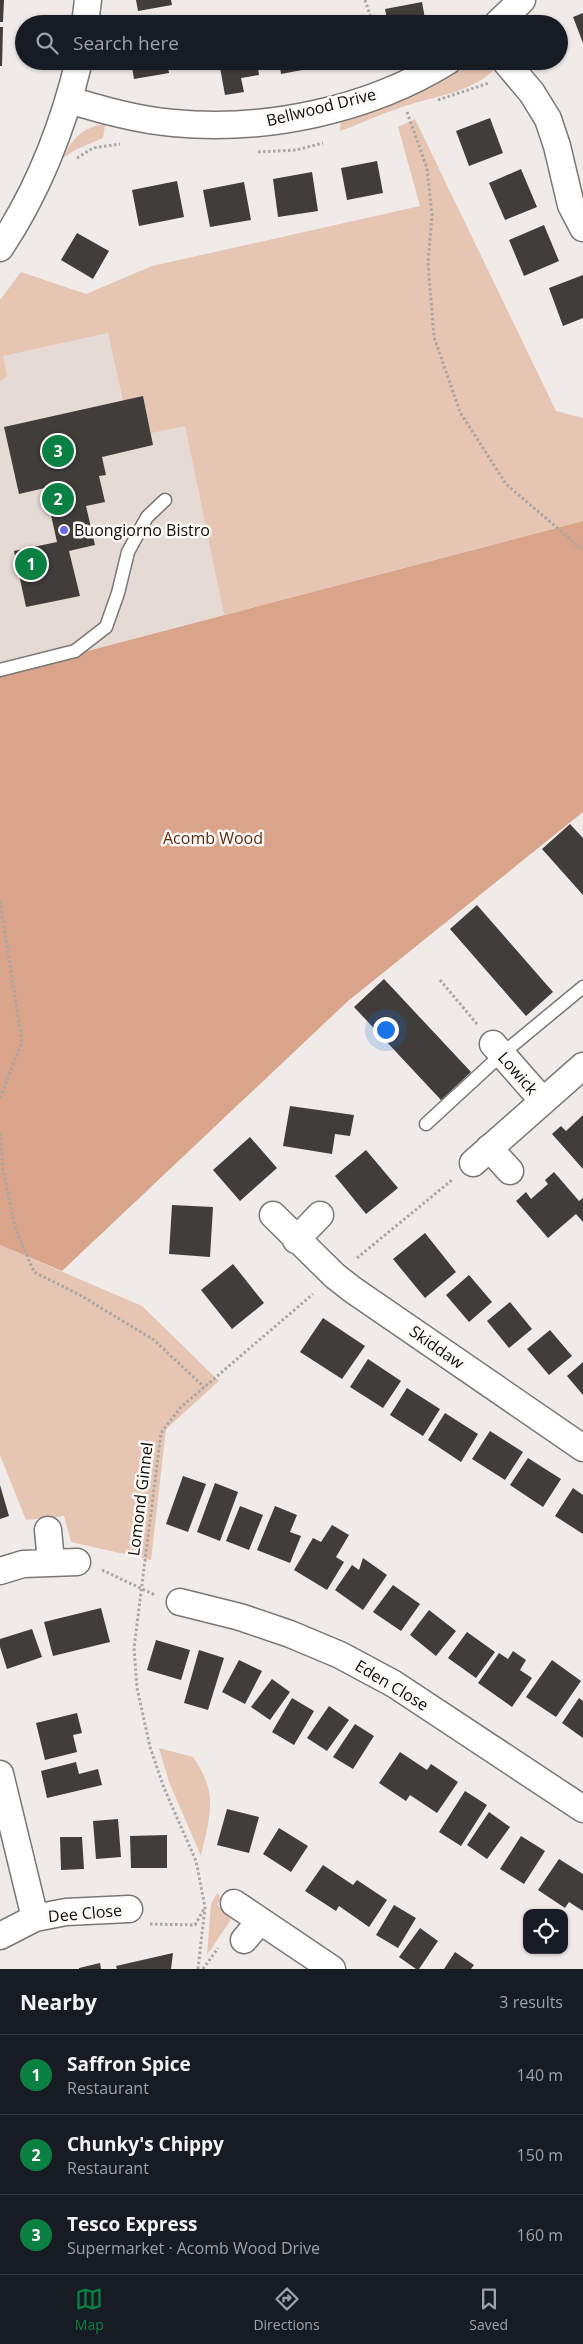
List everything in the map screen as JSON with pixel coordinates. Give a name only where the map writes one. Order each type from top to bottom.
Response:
[{"type":"street","points":[[86,15],[88,0]]},
{"type":"street","points":[[506,15],[522,0]]},
{"type":"street","points":[[0,248],[15,226],[48,160],[69,100],[77,70]]},
{"type":"street","name":"Bellwood Drive","points":[[69,100],[122,114],[172,123],[249,124],[343,106],[395,88],[433,70]]},
{"type":"street","points":[[512,70],[532,94],[548,119],[558,146],[571,205],[583,228]]},
{"type":"street","name":"Lowick","points":[[498,1049],[543,1102]]},
{"type":"street","name":"Lowick","points":[[481,1155],[583,1066]]},
{"type":"street","points":[[481,1155],[510,1171]]},
{"type":"street","name":"Skiddaw","points":[[273,1215],[296,1240],[335,1276],[583,1448]]},
{"type":"street","points":[[296,1240],[320,1215]]},
{"type":"street","points":[[48,1530],[51,1561]]},
{"type":"street","points":[[0,1571],[23,1564],[51,1561],[78,1562]]},
{"type":"street","name":"Eden Close","points":[[180,1602],[240,1617],[290,1634],[340,1655],[394,1684],[583,1809]]},
{"type":"street","name":"Dee Close","points":[[0,1774],[34,1918]]},
{"type":"street","points":[[234,1903],[252,1930],[332,1969]]},
{"type":"street","name":"Dee Close","points":[[0,1936],[34,1918],[66,1912],[130,1909]]},
{"type":"lane","points":[[0,670],[75,651],[106,627],[118,593],[128,552],[147,516],[165,500]]},
{"type":"lane","points":[[426,1124],[498,1049],[583,987]]},
{"type":"path","points":[[365,0],[370,15]]},
{"type":"path","points":[[406,109],[427,168],[432,215],[428,263],[434,337],[460,412],[506,484],[583,550]]},
{"type":"path","points":[[0,901],[22,1042],[0,1098]]},
{"type":"path","points":[[440,980],[498,1049]]},
{"type":"path","points":[[0,1133],[3,1169],[15,1228],[34,1272],[80,1295],[154,1340],[204,1387]]},
{"type":"path","name":"Lomond Ginnel","points":[[198,1969],[205,1907],[196,1861],[164,1788],[150,1748],[137,1688],[134,1648],[140,1588],[161,1433],[181,1407],[204,1387],[481,1155]]},
{"type":"path","points":[[78,1562],[88,1563],[140,1588]]},
{"type":"path","name":"Dee Close","points":[[130,1909],[136,1924],[195,1925],[205,1907]]},
{"type":"shaded area","points":[[458,70],[493,71],[463,89],[397,109],[340,131],[341,118],[422,89]]},
{"type":"shaded area","points":[[415,119],[556,411],[583,418],[583,521],[224,615],[185,426],[151,433],[143,396],[123,401],[108,333],[3,356],[7,376],[0,382],[0,300],[21,272],[86,294],[152,266],[420,206],[398,127]]},
{"type":"shaded area","points":[[98,125],[105,125],[103,138],[75,150],[63,158],[76,137]]},
{"type":"shaded area","points":[[108,333],[123,401],[185,426],[224,615],[0,674],[0,382],[7,376],[2,356]]},
{"type":"shaded area","points":[[0,1245],[142,1306],[219,1381],[166,1429],[151,1560],[71,1542],[64,1516],[26,1520],[0,1455]]},
{"type":"shaded area","points":[[159,1748],[193,1757],[206,1782],[210,1805],[201,1856],[169,1782]]},
{"type":"shaded area","points":[[217,1893],[221,1898],[217,1905],[228,1914],[230,1921],[207,1955],[211,1904]]},
{"type":"green space","name":"Acomb Wood","points":[[583,521],[583,812],[348,1001],[62,1271],[0,1245],[0,674]]},
{"type":"building","points":[[0,0],[4,0],[3,22],[0,22]]},
{"type":"building","points":[[136,0],[171,0],[172,5],[138,11]]},
{"type":"building","points":[[422,2],[424,15],[386,15],[385,9]]},
{"type":"building","points":[[583,13],[583,43],[573,17]]},
{"type":"building","points":[[0,27],[3,27],[2,66],[0,66]]},
{"type":"building","points":[[132,70],[168,70],[169,73],[134,79]]},
{"type":"building","points":[[220,70],[258,70],[259,75],[241,78],[244,92],[225,95]]},
{"type":"building","points":[[280,70],[302,70],[281,74]]},
{"type":"building","points":[[490,118],[503,153],[469,166],[456,131]]},
{"type":"building","points":[[377,161],[383,193],[347,200],[341,168]]},
{"type":"building","points":[[521,169],[537,207],[505,220],[489,183]]},
{"type":"building","points":[[312,172],[318,211],[278,217],[273,179]]},
{"type":"building","points":[[177,181],[184,217],[139,226],[132,190]]},
{"type":"building","points":[[244,182],[251,220],[210,227],[203,190]]},
{"type":"building","points":[[544,225],[559,261],[524,276],[509,240]]},
{"type":"building","points":[[77,233],[109,251],[93,279],[61,260]]},
{"type":"building","points":[[583,275],[583,318],[563,326],[549,288]]},
{"type":"building","points":[[143,396],[153,445],[102,457],[106,475],[99,476],[105,502],[86,506],[95,545],[69,551],[80,596],[26,607],[14,551],[57,542],[45,488],[19,494],[4,427]]},
{"type":"building","points":[[570,824],[583,838],[583,895],[542,849]]},
{"type":"building","points":[[477,905],[553,992],[526,1016],[450,929]]},
{"type":"building","points":[[384,979],[471,1072],[441,1100],[354,1007]]},
{"type":"building","points":[[290,1106],[354,1115],[350,1136],[335,1134],[332,1154],[283,1146]]},
{"type":"building","points":[[583,1115],[583,1169],[552,1134],[561,1126],[566,1131]]},
{"type":"building","points":[[250,1137],[277,1168],[240,1201],[213,1170]]},
{"type":"building","points":[[366,1150],[398,1188],[366,1214],[335,1176]]},
{"type":"building","points":[[554,1172],[579,1201],[583,1198],[583,1222],[576,1214],[548,1238],[516,1201],[526,1192],[531,1199],[548,1184],[545,1180]]},
{"type":"building","points":[[172,1205],[213,1207],[210,1257],[169,1254]]},
{"type":"building","points":[[425,1233],[456,1272],[425,1298],[393,1259]]},
{"type":"building","points":[[233,1264],[264,1303],[232,1329],[201,1290]]},
{"type":"building","points":[[469,1275],[492,1302],[469,1322],[446,1295]]},
{"type":"building","points":[[510,1302],[532,1329],[509,1348],[487,1321]]},
{"type":"building","points":[[323,1318],[365,1346],[342,1379],[300,1352]]},
{"type":"building","points":[[550,1330],[572,1356],[549,1375],[527,1349]]},
{"type":"building","points":[[368,1359],[401,1381],[383,1408],[350,1387]]},
{"type":"building","points":[[583,1362],[583,1395],[567,1376]]},
{"type":"building","points":[[407,1388],[440,1409],[423,1436],[390,1415]]},
{"type":"building","points":[[445,1413],[478,1434],[461,1462],[428,1440]]},
{"type":"building","points":[[490,1431],[523,1452],[505,1480],[472,1459]]},
{"type":"building","points":[[528,1458],[561,1479],[543,1507],[510,1485]]},
{"type":"building","points":[[183,1476],[206,1484],[188,1532],[166,1524]]},
{"type":"building","points":[[215,1483],[238,1492],[220,1541],[197,1532]]},
{"type":"building","points":[[0,1485],[9,1516],[0,1519]]},
{"type":"building","points":[[573,1488],[583,1495],[583,1534],[555,1516]]},
{"type":"building","points":[[240,1506],[263,1515],[249,1550],[226,1541]]},
{"type":"building","points":[[275,1506],[297,1515],[290,1532],[301,1536],[290,1563],[257,1550]]},
{"type":"building","points":[[332,1525],[349,1535],[336,1557],[344,1562],[327,1590],[294,1570],[313,1538],[321,1542]]},
{"type":"building","points":[[363,1558],[387,1575],[363,1610],[335,1590],[352,1565],[359,1570]]},
{"type":"building","points":[[393,1585],[420,1604],[401,1631],[373,1612]]},
{"type":"building","points":[[101,1608],[110,1642],[53,1656],[44,1622]]},
{"type":"building","points":[[429,1610],[456,1631],[436,1656],[410,1635]]},
{"type":"building","points":[[32,1629],[42,1657],[7,1669],[0,1647],[0,1639]]},
{"type":"building","points":[[467,1632],[495,1652],[476,1678],[448,1658]]},
{"type":"building","points":[[156,1640],[190,1650],[181,1680],[147,1670]]},
{"type":"building","points":[[199,1650],[224,1658],[208,1710],[184,1703]]},
{"type":"building","points":[[513,1651],[526,1660],[520,1670],[532,1678],[512,1707],[478,1683],[499,1653],[508,1659]]},
{"type":"building","points":[[239,1660],[262,1671],[245,1704],[222,1692]]},
{"type":"building","points":[[552,1660],[581,1681],[556,1717],[526,1697]]},
{"type":"building","points":[[272,1679],[290,1692],[270,1720],[251,1707]]},
{"type":"building","points":[[292,1698],[314,1711],[294,1745],[272,1732]]},
{"type":"building","points":[[579,1698],[583,1701],[583,1738],[562,1723]]},
{"type":"building","points":[[329,1706],[349,1720],[327,1751],[307,1738]]},
{"type":"building","points":[[77,1713],[82,1733],[73,1735],[77,1752],[45,1760],[36,1723]]},
{"type":"building","points":[[355,1724],[374,1736],[353,1769],[333,1757]]},
{"type":"building","points":[[400,1752],[427,1770],[431,1764],[458,1782],[437,1813],[410,1795],[406,1801],[379,1783]]},
{"type":"building","points":[[76,1762],[79,1774],[98,1769],[102,1785],[47,1798],[41,1771]]},
{"type":"building","points":[[465,1791],[487,1805],[461,1846],[439,1832]]},
{"type":"building","points":[[227,1809],[259,1817],[249,1853],[217,1845]]},
{"type":"building","points":[[489,1812],[510,1827],[487,1859],[467,1845]]},
{"type":"building","points":[[118,1819],[121,1857],[96,1859],[93,1821]]},
{"type":"building","points":[[279,1828],[308,1846],[291,1872],[263,1854]]},
{"type":"building","points":[[167,1835],[167,1868],[131,1868],[130,1836]]},
{"type":"building","points":[[521,1836],[545,1851],[524,1884],[500,1869]]},
{"type":"building","points":[[60,1837],[82,1837],[84,1869],[61,1870]]},
{"type":"building","points":[[559,1859],[583,1874],[583,1911],[569,1902],[565,1908],[538,1890]]},
{"type":"building","points":[[323,1865],[353,1885],[357,1880],[387,1900],[369,1927],[339,1906],[336,1911],[305,1891]]},
{"type":"building","points":[[394,1905],[416,1918],[398,1948],[376,1935]]},
{"type":"building","points":[[420,1928],[438,1941],[419,1969],[416,1969],[399,1957]]},
{"type":"building","points":[[455,1952],[474,1965],[471,1969],[444,1969]]},
{"type":"building","points":[[173,1953],[171,1969],[117,1969],[116,1966]]},
{"type":"building","points":[[100,1963],[101,1969],[79,1969],[79,1968]]},
{"type":"place","name":"Tesco Express","points":[[58,451]]},
{"type":"place","name":"Chunky's Chippy","points":[[58,499]]},
{"type":"place","name":"Buongiorno Bistro","points":[[64,530]]},
{"type":"place","name":"Saffron Spice","points":[[31,564]]}]
